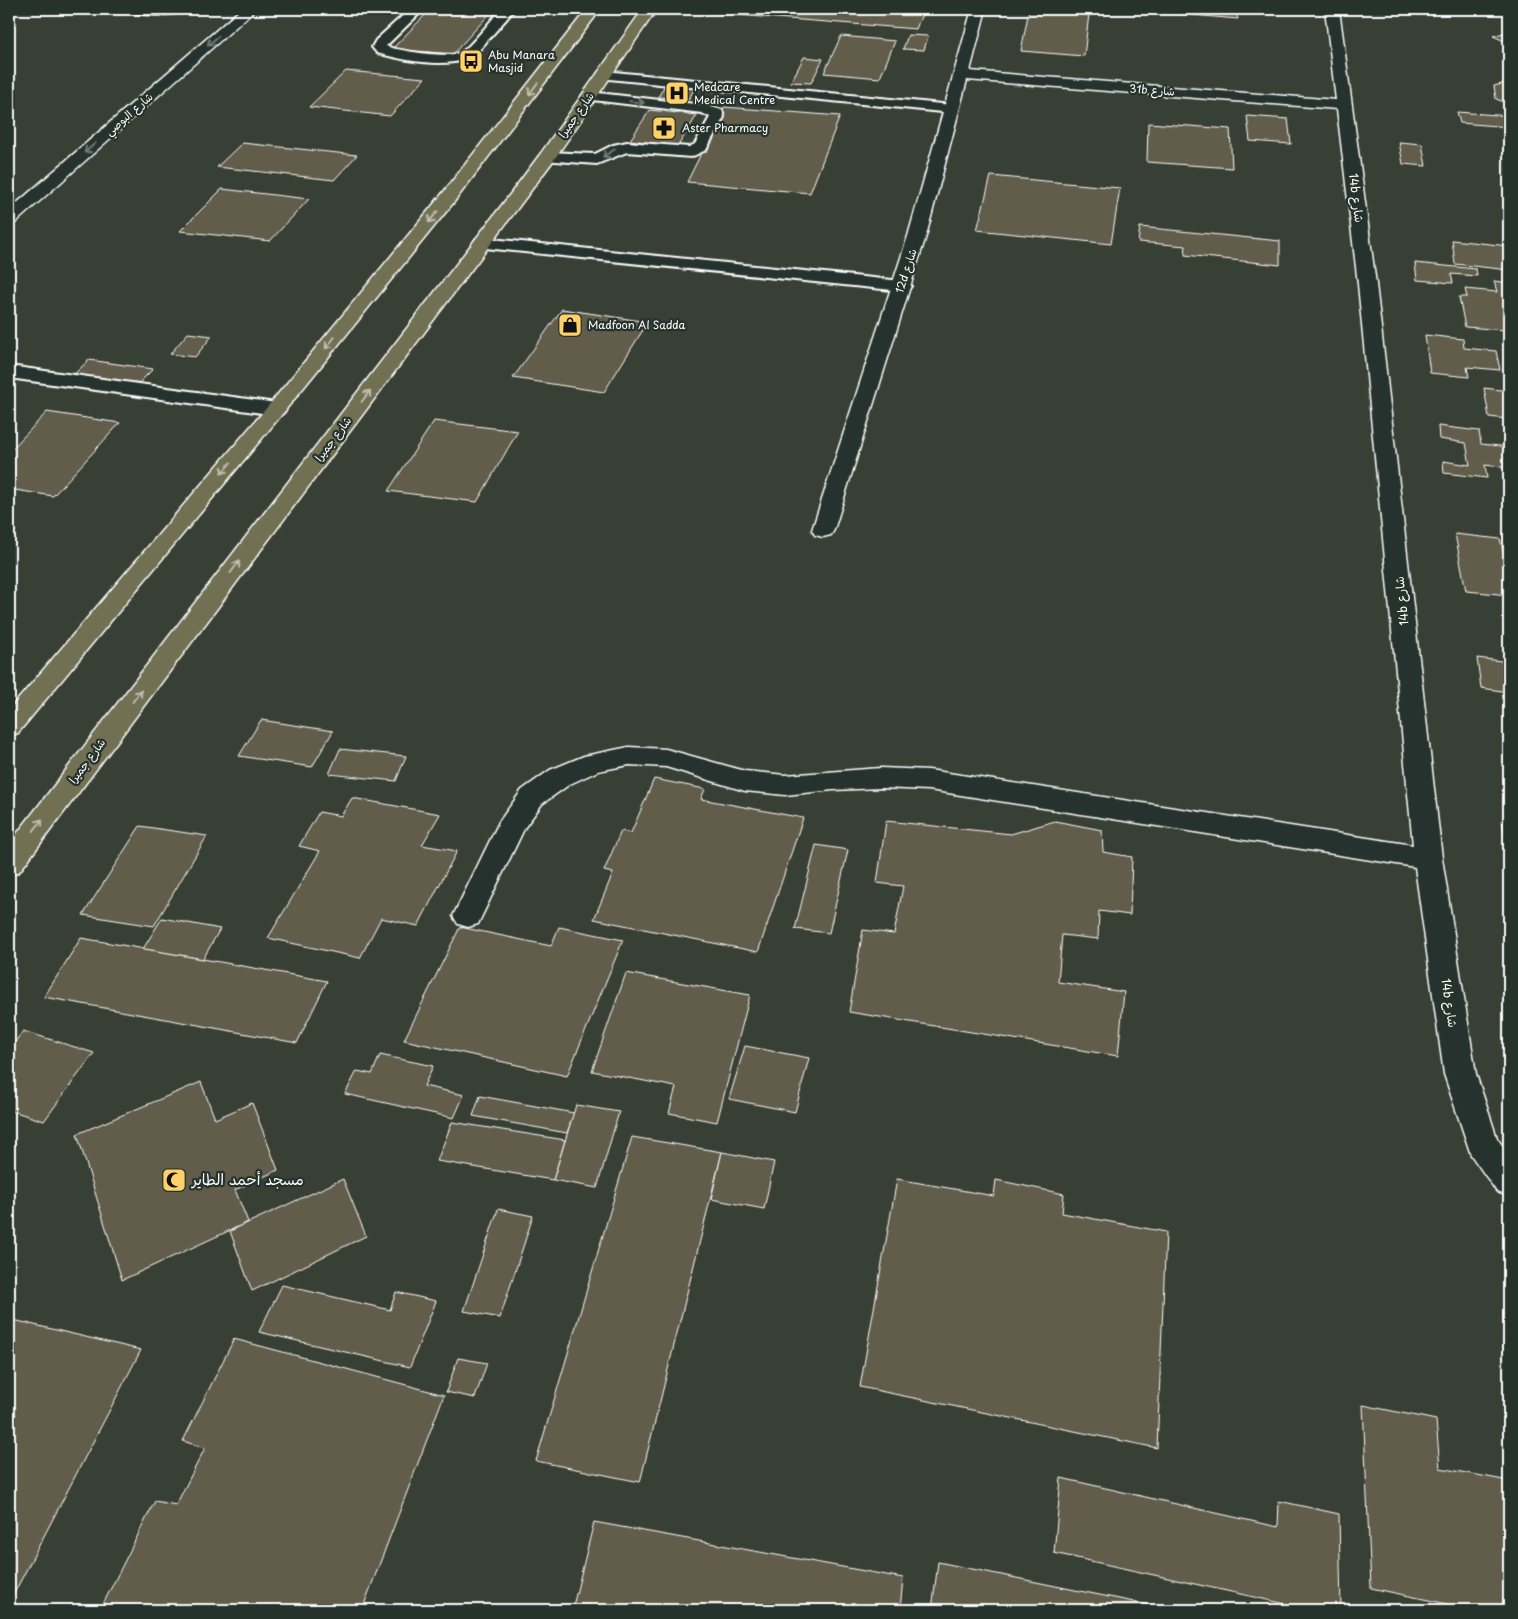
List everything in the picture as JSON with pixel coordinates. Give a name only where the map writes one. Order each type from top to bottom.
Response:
[{"type":"main road","points":[[9,727],[276,410],[448,198],[594,9]]},
{"type":"main road","name":"شارع جميرا","points":[[9,864],[482,243],[547,156],[650,9]]},
{"type":"street","points":[[134,9],[153,11],[180,9]]},
{"type":"street","name":"شارع البوصي","points":[[9,219],[249,9]]},
{"type":"street","name":"12d شارع","points":[[823,530],[917,236],[979,9]]},
{"type":"street","name":"14b شارع","points":[[1332,9],[1367,284],[1392,505],[1428,858],[1460,1074],[1483,1145],[1509,1181]]},
{"type":"street","name":"31b شارع","points":[[961,75],[1344,105]]},
{"type":"street","points":[[468,916],[513,822],[532,797],[560,777],[593,763],[629,756],[666,758],[745,781],[785,785],[881,778],[929,780],[1428,858]]},
{"type":"lane","points":[[417,9],[381,43],[379,47],[382,50],[447,59],[462,58],[467,55],[508,9]]},
{"type":"lane","points":[[604,75],[952,109]]},
{"type":"lane","points":[[547,156],[597,159],[604,157],[617,147],[692,152],[700,147],[717,117],[717,113],[704,109],[589,96]]},
{"type":"lane","points":[[482,243],[902,286]]},
{"type":"lane","points":[[9,372],[276,410]]},
{"type":"building","points":[[431,9],[494,9],[453,54],[392,49]]},
{"type":"building","points":[[715,9],[924,9],[916,29],[712,13]]},
{"type":"building","points":[[1168,9],[1235,9],[1238,19],[1168,13]]},
{"type":"building","points":[[1029,10],[1089,14],[1084,56],[1021,51]]},
{"type":"building","points":[[1509,33],[1509,43],[1493,36]]},
{"type":"building","points":[[908,35],[928,36],[924,50],[903,49]]},
{"type":"building","points":[[841,36],[895,41],[880,78],[824,73]]},
{"type":"building","points":[[804,57],[823,59],[811,83],[791,82]]},
{"type":"building","points":[[346,71],[425,78],[390,116],[309,107]]},
{"type":"building","points":[[1509,82],[1509,104],[1496,99],[1494,86]]},
{"type":"building","name":"Medcare Medical Centre","points":[[665,85],[695,88],[688,100],[658,97]]},
{"type":"building","points":[[724,107],[840,116],[810,193],[687,182]]},
{"type":"building","name":"Aster Pharmacy","points":[[650,110],[697,115],[678,146],[630,140]]},
{"type":"building","points":[[1457,112],[1509,116],[1509,127],[1460,123]]},
{"type":"building","points":[[1247,116],[1288,119],[1291,144],[1250,141]]},
{"type":"building","points":[[1148,123],[1230,129],[1232,168],[1147,162]]},
{"type":"building","points":[[1399,142],[1422,144],[1426,166],[1403,164]]},
{"type":"building","points":[[242,143],[357,155],[334,180],[217,167]]},
{"type":"building","points":[[991,176],[1120,188],[1111,244],[977,230]]},
{"type":"building","points":[[222,189],[309,199],[270,241],[180,231]]},
{"type":"building","points":[[1140,227],[1280,241],[1280,265],[1185,255],[1186,246],[1138,242]]},
{"type":"building","points":[[1452,240],[1509,246],[1509,270],[1455,264]]},
{"type":"building","points":[[1415,263],[1476,269],[1477,276],[1451,274],[1453,283],[1417,280]]},
{"type":"building","points":[[1494,281],[1509,283],[1509,343],[1506,330],[1465,327],[1459,297],[1467,297],[1465,289],[1497,292]]},
{"type":"building","points":[[562,309],[648,322],[604,392],[513,378]]},
{"type":"building","points":[[188,333],[212,336],[195,357],[170,354]]},
{"type":"building","points":[[1425,335],[1463,339],[1464,348],[1496,351],[1500,370],[1467,367],[1469,377],[1430,373]]},
{"type":"building","points":[[89,360],[153,369],[134,388],[69,379]]},
{"type":"building","points":[[1484,388],[1509,391],[1509,426],[1507,419],[1489,417]]},
{"type":"building","points":[[47,412],[120,423],[53,496],[9,489],[9,452]]},
{"type":"building","points":[[434,421],[518,431],[477,502],[388,491]]},
{"type":"building","points":[[1438,426],[1479,431],[1481,444],[1509,447],[1509,468],[1485,465],[1487,478],[1444,473],[1443,461],[1470,465],[1466,443],[1439,439]]},
{"type":"building","points":[[1455,534],[1500,539],[1504,555],[1509,556],[1509,595],[1466,591]]},
{"type":"building","points":[[1477,658],[1509,662],[1509,692],[1481,688]]},
{"type":"building","points":[[261,720],[333,731],[312,767],[239,756]]},
{"type":"building","points":[[340,749],[406,756],[396,781],[329,774]]},
{"type":"building","points":[[654,779],[705,789],[701,799],[803,818],[758,952],[594,919],[613,873],[604,871],[621,831],[631,833]]},
{"type":"building","points":[[352,798],[440,814],[422,845],[457,851],[418,926],[381,918],[360,958],[268,938],[320,851],[299,846],[319,812],[341,816]]},
{"type":"building","points":[[1502,820],[1509,821],[1509,859],[1508,858]]},
{"type":"building","points":[[886,821],[1011,834],[1055,821],[1102,830],[1103,852],[1132,857],[1130,915],[1099,911],[1098,939],[1062,935],[1058,982],[1124,992],[1118,1056],[849,1012],[863,930],[894,934],[903,886],[877,883]]},
{"type":"building","points":[[140,826],[207,836],[154,926],[83,915]]},
{"type":"building","points":[[816,845],[848,850],[829,933],[795,929]]},
{"type":"building","points":[[162,918],[220,929],[203,959],[143,949]]},
{"type":"building","points":[[460,927],[551,946],[559,927],[623,940],[567,1076],[404,1040]]},
{"type":"building","points":[[81,938],[327,981],[297,1043],[44,997]]},
{"type":"building","points":[[626,973],[750,995],[717,1122],[669,1113],[676,1087],[592,1071]]},
{"type":"building","points":[[23,1031],[94,1053],[44,1121],[9,1110],[9,1050]]},
{"type":"building","points":[[745,1046],[809,1058],[795,1112],[729,1099]]},
{"type":"building","points":[[380,1055],[433,1066],[424,1086],[464,1095],[454,1118],[345,1094],[357,1071],[372,1074]]},
{"type":"building","name":"مسجد أحمد الطاير","points":[[201,1082],[215,1119],[252,1103],[278,1170],[235,1190],[248,1222],[122,1280],[77,1134]]},
{"type":"building","points":[[480,1096],[574,1113],[567,1133],[473,1116]]},
{"type":"building","points":[[576,1105],[619,1112],[597,1188],[553,1180]]},
{"type":"building","points":[[452,1122],[565,1140],[553,1180],[437,1161]]},
{"type":"building","points":[[632,1137],[722,1152],[640,1482],[536,1461]]},
{"type":"building","points":[[722,1152],[774,1162],[764,1209],[711,1199]]},
{"type":"building","points":[[343,1179],[366,1236],[252,1291],[230,1231]]},
{"type":"building","points":[[897,1179],[994,1196],[996,1180],[1064,1194],[1062,1213],[1166,1232],[1157,1448],[860,1387]]},
{"type":"building","points":[[498,1209],[533,1216],[500,1318],[464,1311]]},
{"type":"building","points":[[282,1285],[390,1310],[396,1292],[436,1301],[410,1367],[259,1332]]},
{"type":"building","points":[[9,1319],[141,1350],[9,1603]]},
{"type":"building","points":[[234,1339],[444,1395],[362,1610],[100,1610],[155,1501],[176,1505],[205,1448],[183,1441]]},
{"type":"building","points":[[458,1358],[487,1363],[475,1398],[446,1392]]},
{"type":"building","points":[[1363,1405],[1436,1420],[1440,1468],[1509,1481],[1509,1610],[1476,1610],[1371,1588]]},
{"type":"building","points":[[1061,1478],[1278,1527],[1279,1501],[1339,1514],[1341,1610],[1313,1610],[1054,1553]]},
{"type":"building","points":[[594,1522],[903,1578],[900,1610],[572,1610]]},
{"type":"building","points":[[938,1562],[1173,1610],[932,1610]]},
{"type":"place","name":"Abu Manara Masjid","points":[[471,61]]},
{"type":"place","name":"Medcare Medical Centre","points":[[677,93]]},
{"type":"place","name":"Aster Pharmacy","points":[[664,128]]},
{"type":"place","name":"Madfoon Al Sadda","points":[[570,325]]},
{"type":"place","name":"مسجد أحمد الطاير","points":[[174,1180]]}]
